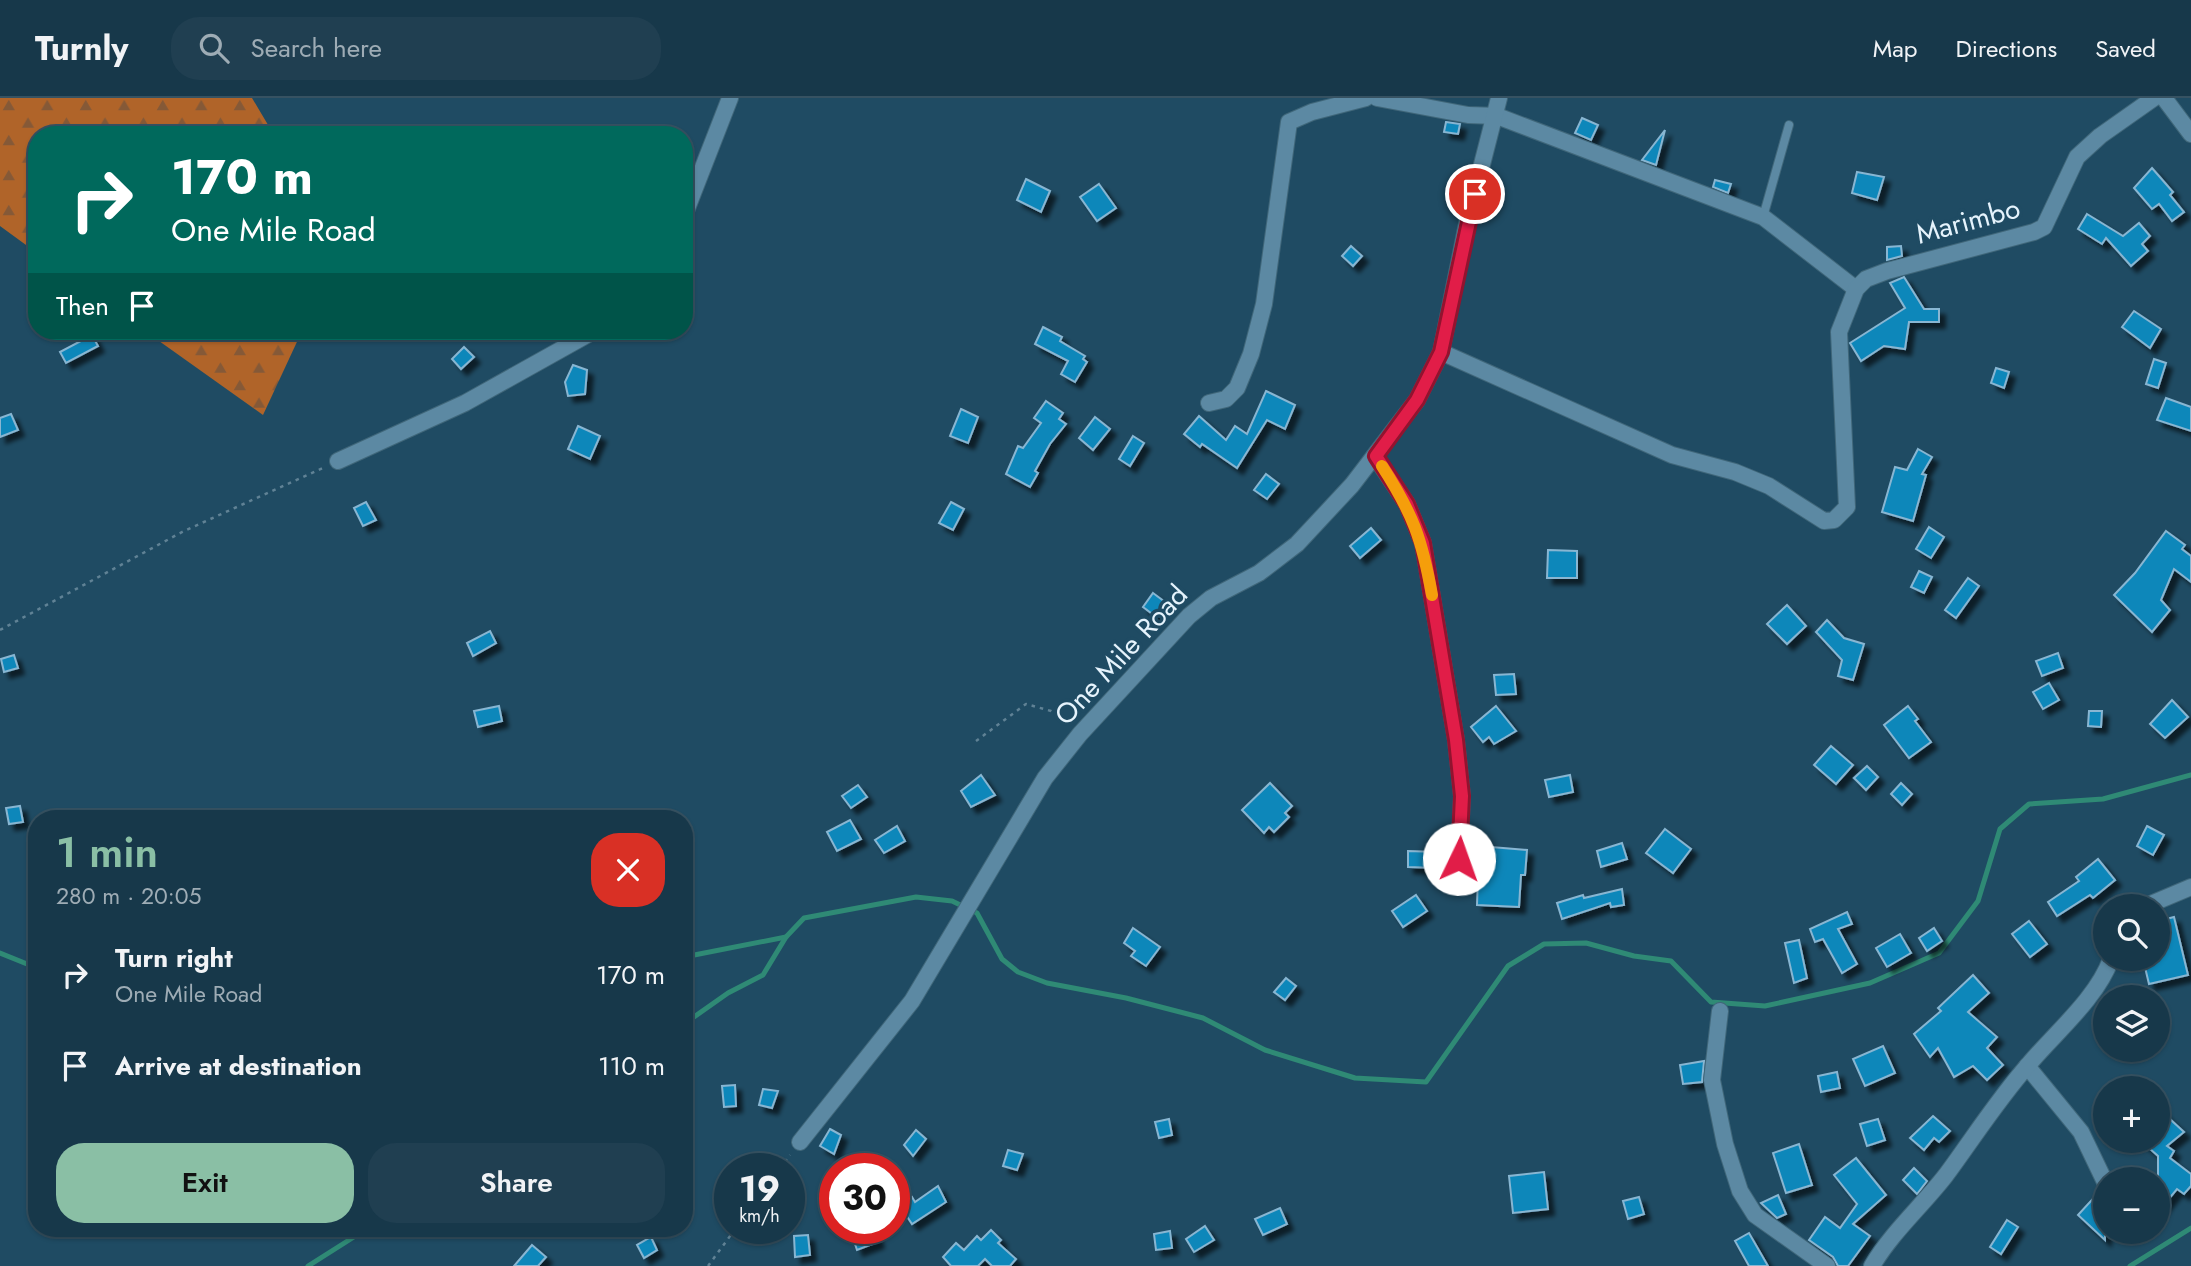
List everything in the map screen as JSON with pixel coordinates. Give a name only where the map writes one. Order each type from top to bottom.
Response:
[{"type":"street","points":[[693,193],[730,98]]},
{"type":"street","points":[[1209,403],[1226,399],[1237,388],[1251,355],[1264,304],[1289,122],[1312,112],[1366,98]]},
{"type":"street","points":[[1377,98],[1468,115],[1497,116],[1763,217],[1856,289],[1839,332],[1847,507],[1834,520],[1824,520],[1769,485],[1735,472],[1672,455],[1441,352]]},
{"type":"street","name":"One Mile Road","points":[[800,1142],[912,1001],[1014,835],[1045,778],[1080,734],[1189,615],[1211,598],[1259,573],[1297,544],[1376,456],[1417,400],[1441,352],[1468,219],[1497,116],[1499,98]]},
{"type":"street","name":"Marimbo","points":[[1856,289],[1866,279],[1887,271],[2034,232],[2044,227],[2077,158],[2088,145],[2154,98]]},
{"type":"street","points":[[2164,98],[2191,134]]},
{"type":"street","points":[[338,461],[465,403],[578,340]]},
{"type":"street","points":[[1376,456],[1407,504],[1423,543],[1456,740],[1462,796],[1459,859]]},
{"type":"street","points":[[2170,896],[2191,887]]},
{"type":"street","points":[[1872,1266],[1881,1250],[1945,1176],[1993,1107],[2107,971]]},
{"type":"street","points":[[1720,1011],[1712,1080],[1725,1144],[1740,1191],[1755,1215],[1827,1266]]},
{"type":"street","points":[[2027,1066],[2081,1132],[2098,1167]]},
{"type":"lane","points":[[1763,217],[1789,125]]},
{"type":"path","points":[[0,630],[184,530],[338,461]]},
{"type":"path","points":[[976,741],[1026,704],[1051,711],[1080,734]]},
{"type":"path","points":[[708,1266],[724,1244]]},
{"type":"green space","points":[[0,98],[252,98],[269,126],[28,126],[28,246],[0,226]]},
{"type":"green space","points":[[158,340],[298,340],[263,415]]},
{"type":"building","points":[[1582,118],[1598,125],[1591,140],[1575,133]]},
{"type":"building","points":[[1446,122],[1460,124],[1458,134],[1444,132]]},
{"type":"building","points":[[1665,130],[1656,165],[1642,160]]},
{"type":"building","points":[[2152,168],[2173,192],[2170,195],[2184,212],[2172,221],[2159,204],[2152,209],[2134,188]]},
{"type":"building","points":[[1857,172],[1884,177],[1877,200],[1852,193]]},
{"type":"building","points":[[1026,179],[1050,191],[1041,212],[1017,200]]},
{"type":"building","points":[[1715,180],[1731,184],[1728,193],[1713,187]]},
{"type":"building","points":[[1099,184],[1116,208],[1097,221],[1080,197]]},
{"type":"building","points":[[2087,214],[2123,236],[2139,223],[2150,236],[2142,244],[2148,251],[2131,266],[2106,238],[2102,244],[2078,229]]},
{"type":"building","points":[[1351,246],[1362,256],[1353,266],[1342,256]]},
{"type":"building","points":[[1901,246],[1902,256],[1887,260],[1887,247]]},
{"type":"building","points":[[1904,277],[1924,309],[1939,309],[1939,322],[1909,322],[1905,349],[1884,346],[1861,361],[1850,343],[1905,308],[1890,283]]},
{"type":"building","points":[[2134,311],[2161,329],[2150,348],[2122,327]]},
{"type":"building","points":[[1043,327],[1062,337],[1060,341],[1085,356],[1083,359],[1087,362],[1075,382],[1061,374],[1068,361],[1035,344]]},
{"type":"building","points":[[83,340],[95,340],[98,346],[66,363],[60,352]]},
{"type":"building","points":[[464,347],[474,357],[461,369],[452,359]]},
{"type":"building","points":[[2154,359],[2166,363],[2158,388],[2146,384]]},
{"type":"building","points":[[573,365],[587,370],[585,394],[568,396],[565,382]]},
{"type":"building","points":[[1996,368],[2009,372],[2004,388],[1991,383]]},
{"type":"building","points":[[1266,391],[1295,405],[1285,429],[1267,420],[1237,468],[1202,444],[1200,447],[1184,434],[1199,416],[1226,440],[1235,426],[1247,434]]},
{"type":"building","points":[[2166,398],[2191,407],[2191,431],[2157,420]]},
{"type":"building","points":[[1046,401],[1063,413],[1059,419],[1066,424],[1050,444],[1035,471],[1038,473],[1030,487],[1006,474],[1018,446],[1023,448],[1041,423],[1034,418]]},
{"type":"building","points":[[961,409],[978,417],[968,443],[950,436]]},
{"type":"building","points":[[11,414],[18,430],[0,437],[0,418]]},
{"type":"building","points":[[1095,417],[1110,429],[1093,450],[1079,438]]},
{"type":"building","points":[[578,426],[600,436],[590,459],[568,449]]},
{"type":"building","points":[[1133,436],[1144,443],[1130,466],[1119,459]]},
{"type":"building","points":[[1918,449],[1932,457],[1922,474],[1926,475],[1913,521],[1882,512],[1895,467],[1907,470]]},
{"type":"building","points":[[1266,474],[1279,484],[1267,499],[1254,490]]},
{"type":"building","points":[[366,502],[376,520],[363,526],[354,508]]},
{"type":"building","points":[[951,502],[964,509],[953,530],[939,523]]},
{"type":"building","points":[[1929,527],[1944,537],[1931,558],[1916,549]]},
{"type":"building","points":[[1371,528],[1381,540],[1360,558],[1350,546]]},
{"type":"building","points":[[2166,531],[2185,545],[2182,549],[2191,556],[2191,582],[2174,569],[2161,600],[2170,610],[2152,632],[2114,595],[2135,573]]},
{"type":"building","points":[[1548,550],[1577,551],[1577,578],[1547,578]]},
{"type":"building","points":[[1919,571],[1932,577],[1924,593],[1911,587]]},
{"type":"building","points":[[1968,578],[1979,586],[1956,618],[1945,610]]},
{"type":"building","points":[[1153,593],[1165,602],[1155,616],[1143,607]]},
{"type":"building","points":[[1787,605],[1806,626],[1787,644],[1767,624]]},
{"type":"building","points":[[1827,620],[1844,638],[1864,644],[1853,680],[1838,676],[1842,660],[1816,632]]},
{"type":"building","points":[[490,631],[496,643],[473,656],[467,643]]},
{"type":"building","points":[[2058,653],[2063,668],[2042,676],[2036,661]]},
{"type":"building","points":[[14,655],[18,668],[4,672],[1,659]]},
{"type":"building","points":[[1514,674],[1516,694],[1496,695],[1494,675]]},
{"type":"building","points":[[2049,683],[2059,700],[2043,709],[2033,692]]},
{"type":"building","points":[[2172,700],[2188,717],[2165,738],[2150,724]]},
{"type":"building","points":[[499,706],[502,721],[478,727],[474,711]]},
{"type":"building","points":[[1496,706],[1516,731],[1494,744],[1489,737],[1483,742],[1471,727]]},
{"type":"building","points":[[1908,706],[1918,719],[1915,721],[1931,742],[1909,758],[1884,725]]},
{"type":"building","points":[[2089,711],[2102,711],[2101,727],[2088,726]]},
{"type":"building","points":[[1831,746],[1853,765],[1836,784],[1814,765]]},
{"type":"building","points":[[1867,766],[1878,777],[1866,790],[1854,778]]},
{"type":"building","points":[[981,775],[995,795],[971,807],[961,791]]},
{"type":"building","points":[[1570,775],[1573,792],[1549,797],[1545,780]]},
{"type":"building","points":[[1270,783],[1292,806],[1285,813],[1289,817],[1274,832],[1269,827],[1264,833],[1242,810]]},
{"type":"building","points":[[1901,783],[1912,794],[1902,805],[1891,794]]},
{"type":"building","points":[[858,785],[867,797],[851,808],[842,796]]},
{"type":"building","points":[[20,806],[23,822],[9,824],[6,808]]},
{"type":"building","points":[[850,820],[861,839],[837,851],[827,832]]},
{"type":"building","points":[[897,826],[905,841],[884,853],[875,840]]},
{"type":"building","points":[[2147,826],[2164,835],[2153,855],[2137,846]]},
{"type":"building","points":[[1665,829],[1691,849],[1673,873],[1646,853]]},
{"type":"building","points":[[1622,843],[1627,859],[1601,867],[1597,851]]},
{"type":"building","points":[[1479,846],[1527,850],[1525,875],[1521,875],[1519,907],[1477,905]]},
{"type":"building","points":[[1408,851],[1437,852],[1436,868],[1408,867]]},
{"type":"building","points":[[2098,859],[2115,880],[2098,894],[2093,894],[2093,898],[2090,895],[2057,916],[2048,902],[2079,881],[2076,877]]},
{"type":"building","points":[[1622,889],[1624,905],[1611,907],[1610,903],[1562,919],[1557,903],[1583,895],[1584,898]]},
{"type":"building","points":[[1416,895],[1427,911],[1403,927],[1392,911]]},
{"type":"building","points":[[1847,912],[1852,924],[1838,929],[1857,964],[1842,973],[1823,939],[1815,942],[1810,929]]},
{"type":"building","points":[[2174,917],[2188,975],[2149,984],[2146,971],[2170,971],[2170,918]]},
{"type":"building","points":[[2029,921],[2047,944],[2030,957],[2012,934]]},
{"type":"building","points":[[1133,928],[1160,947],[1146,966],[1131,956],[1135,951],[1124,943]]},
{"type":"building","points":[[1934,928],[1942,941],[1927,951],[1919,938]]},
{"type":"building","points":[[1900,934],[1911,953],[1887,967],[1876,948]]},
{"type":"building","points":[[1799,940],[1807,978],[1794,983],[1785,943]]},
{"type":"building","points":[[1973,975],[1989,993],[1968,1012],[1997,1037],[1987,1048],[2003,1065],[1987,1080],[1973,1066],[1954,1077],[1938,1048],[1930,1057],[1914,1034],[1941,1011],[1938,1008]]},
{"type":"building","points":[[1286,978],[1296,986],[1285,1000],[1274,992]]},
{"type":"building","points":[[1883,1046],[1895,1073],[1865,1086],[1853,1059]]},
{"type":"building","points":[[1704,1061],[1702,1082],[1683,1084],[1680,1065]]},
{"type":"building","points":[[1837,1072],[1840,1088],[1821,1092],[1818,1076]]},
{"type":"building","points":[[735,1085],[736,1106],[724,1107],[722,1086]]},
{"type":"building","points":[[763,1089],[778,1091],[772,1108],[759,1105]]},
{"type":"building","points":[[1933,1116],[1950,1131],[1939,1142],[1934,1138],[1924,1150],[1910,1138]]},
{"type":"building","points":[[1169,1119],[1172,1135],[1159,1138],[1155,1122]]},
{"type":"building","points":[[1878,1119],[1885,1140],[1867,1146],[1860,1124]]},
{"type":"building","points":[[2170,1119],[2184,1132],[2170,1144]]},
{"type":"building","points":[[830,1129],[841,1135],[834,1153],[820,1146]]},
{"type":"building","points":[[916,1130],[926,1139],[913,1156],[904,1145]]},
{"type":"building","points":[[1799,1144],[1812,1185],[1786,1193],[1773,1153]]},
{"type":"building","points":[[2170,1148],[2174,1151],[2170,1158],[2191,1174],[2191,1186],[2184,1194],[2177,1189],[2170,1197],[2170,1167],[2158,1167],[2158,1156],[2155,1153],[2170,1153]]},
{"type":"building","points":[[1008,1150],[1023,1154],[1017,1170],[1003,1166]]},
{"type":"building","points":[[1856,1158],[1886,1195],[1853,1224],[1870,1236],[1848,1266],[1838,1266],[1833,1257],[1809,1240],[1825,1217],[1840,1228],[1857,1204],[1834,1175]]},
{"type":"building","points":[[1914,1168],[1927,1181],[1917,1194],[1903,1180]]},
{"type":"building","points":[[1544,1172],[1548,1209],[1513,1213],[1509,1176]]},
{"type":"building","points":[[938,1186],[946,1202],[912,1224],[910,1198],[912,1197],[915,1202]]},
{"type":"building","points":[[1778,1195],[1786,1214],[1777,1218],[1761,1203]]},
{"type":"building","points":[[1639,1197],[1644,1214],[1628,1219],[1623,1201]]},
{"type":"building","points":[[2093,1199],[2093,1229],[2078,1215]]},
{"type":"building","points":[[1280,1208],[1287,1224],[1263,1235],[1255,1219]]},
{"type":"building","points":[[2007,1220],[2018,1227],[2001,1254],[1990,1247]]},
{"type":"building","points":[[1205,1226],[1214,1240],[1194,1252],[1186,1239]]},
{"type":"building","points":[[991,1230],[1001,1240],[998,1243],[1016,1259],[1010,1266],[992,1266],[985,1259],[978,1266],[951,1266],[943,1257],[956,1243],[964,1250],[977,1236],[981,1240]]},
{"type":"building","points":[[1170,1231],[1172,1248],[1156,1250],[1154,1234]]},
{"type":"building","points":[[1749,1233],[1768,1266],[1749,1266],[1735,1241]]},
{"type":"building","points":[[805,1235],[808,1235],[810,1255],[795,1257],[794,1244],[805,1244]]},
{"type":"building","points":[[651,1237],[657,1250],[644,1258],[637,1245]]},
{"type":"building","points":[[855,1244],[873,1244],[857,1250]]},
{"type":"building","points":[[532,1245],[546,1257],[538,1266],[514,1266]]},
{"type":"waterway","points":[[693,1018],[728,993],[763,975],[786,937],[804,918],[916,897],[952,901],[977,913],[1002,959],[1018,972],[1047,983],[1126,998],[1203,1018],[1265,1050],[1355,1078],[1426,1082],[1508,966],[1544,944],[1586,943],[1634,956],[1671,961],[1711,1002],[1765,1006],[1870,983],[1939,953],[1978,901],[2000,829],[2029,804],[2103,799],[2191,775]]},
{"type":"waterway","points":[[693,955],[786,937]]},
{"type":"waterway","points":[[0,953],[28,964]]},
{"type":"waterway","points":[[2130,1266],[2191,1228]]},
{"type":"waterway","points":[[308,1266],[354,1237]]},
{"type":"slow traffic","points":[[1382,466],[1407,504],[1423,543],[1432,595]]},
{"type":"route","points":[[1459,859],[1462,796],[1456,740],[1423,543],[1407,504],[1376,456],[1417,400],[1441,352],[1475,194]]}]
